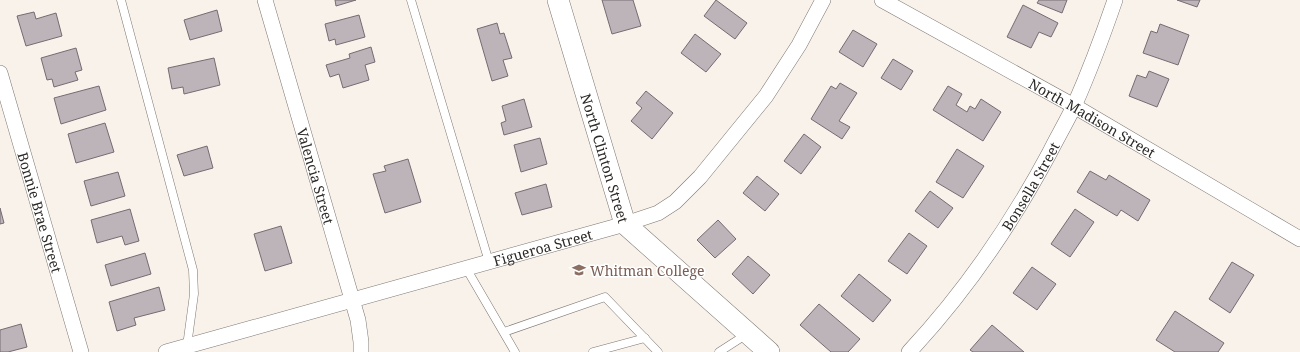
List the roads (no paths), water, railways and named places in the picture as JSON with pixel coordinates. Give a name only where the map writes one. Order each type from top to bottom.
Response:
[{"type":"main road","name":"North Clinton Street","points":[[558,0],[625,224],[769,352]]},
{"type":"street","name":"Valencia Street","points":[[265,0],[358,320],[361,352]]},
{"type":"street","name":"Figueroa Street","points":[[166,352],[625,224],[658,212],[675,202],[700,177],[766,96],[798,45],[823,0]]},
{"type":"street","name":"North Madison Street","points":[[882,0],[1074,106],[1300,240]]},
{"type":"street","name":"Bonsella Street","points":[[909,352],[985,259],[1013,217],[1036,178],[1074,106],[1090,69],[1115,0]]},
{"type":"street","name":"Bonnie Brae Street","points":[[0,73],[81,352]]},
{"type":"lane","points":[[121,0],[192,270],[194,294],[187,346]]},
{"type":"lane","points":[[411,0],[488,262]]},
{"type":"lane","points":[[466,268],[515,352]]},
{"type":"lane","points":[[504,332],[605,297],[658,352]]},
{"type":"lane","points":[[719,352],[748,333]]},
{"type":"lane","points":[[593,352],[645,338]]},
{"type":"place","name":"Whitman College","points":[[579,270]]}]
